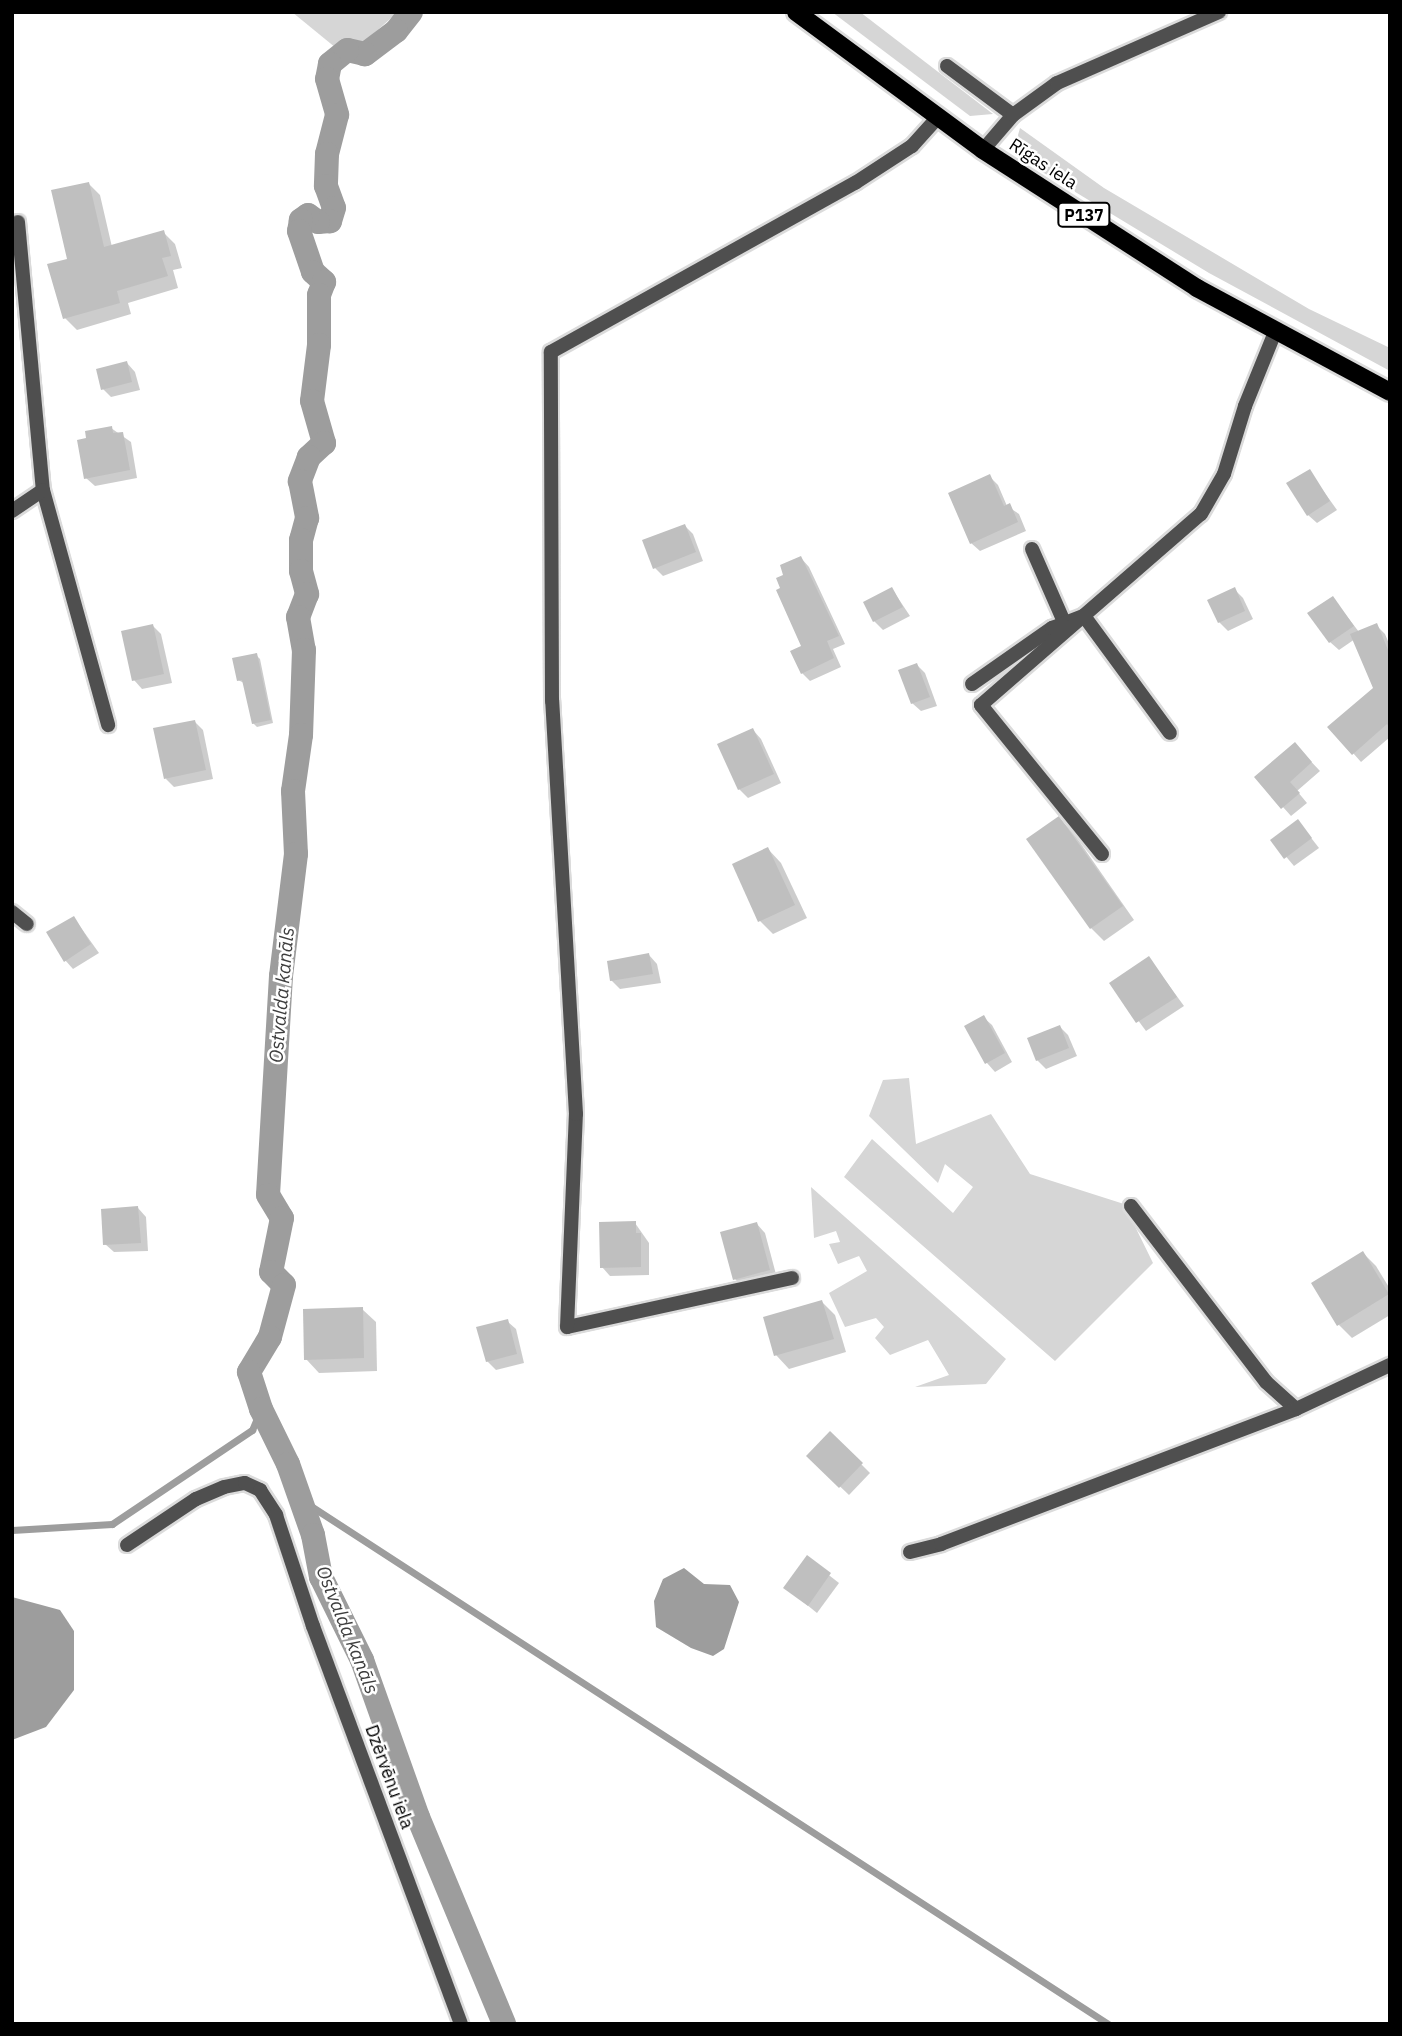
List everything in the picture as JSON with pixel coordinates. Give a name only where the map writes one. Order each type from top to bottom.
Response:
[{"type":"main road","name":"Rīgas iela","points":[[796,12],[983,150],[1197,288],[1390,392]]},
{"type":"street","points":[[983,150],[1013,115],[1057,83],[1219,12]]},
{"type":"street","points":[[947,66],[1013,115]]},
{"type":"street","points":[[792,1278],[567,1327],[576,1114],[552,702],[551,352],[855,183],[912,146],[937,118]]},
{"type":"street","points":[[18,222],[43,490],[108,725]]},
{"type":"street","points":[[1102,854],[981,705],[1201,514],[1224,474],[1245,405],[1275,332]]},
{"type":"street","points":[[12,511],[43,490]]},
{"type":"street","points":[[1032,549],[1064,622]]},
{"type":"street","points":[[972,684],[1064,622],[1084,616]]},
{"type":"street","points":[[1084,616],[1170,733]]},
{"type":"street","points":[[12,912],[27,924]]},
{"type":"street","points":[[1131,1206],[1266,1382],[1296,1409]]},
{"type":"street","points":[[910,1552],[941,1544],[1296,1409],[1390,1365]]},
{"type":"street","name":"Dzērvēnu iela","points":[[127,1545],[197,1499],[224,1487],[245,1483],[260,1490],[276,1515],[313,1626],[461,2024]]},
{"type":"shaded area","points":[[292,12],[398,12],[347,57]]},
{"type":"shaded area","points":[[832,12],[860,12],[993,114],[970,116]]},
{"type":"shaded area","points":[[1020,128],[1104,188],[1309,309],[1390,348],[1390,371],[1209,273],[1039,170],[1026,160],[1021,149],[1018,135]]},
{"type":"shaded area","points":[[909,1078],[916,1144],[991,1114],[1030,1174],[1124,1204],[1153,1263],[1055,1361],[844,1177],[872,1139],[953,1213],[973,1187],[945,1164],[938,1183],[869,1116],[883,1080]]},
{"type":"shaded area","points":[[811,1187],[1006,1359],[986,1384],[915,1387],[949,1375],[928,1340],[890,1355],[875,1338],[884,1327],[876,1318],[845,1327],[829,1293],[867,1271],[859,1256],[838,1264],[829,1244],[840,1242],[836,1231],[814,1238]]},
{"type":"shaded area","points":[[684,1568],[704,1584],[730,1585],[739,1602],[724,1649],[713,1656],[691,1648],[656,1627],[654,1601],[663,1579]]},
{"type":"shaded area","points":[[12,1597],[60,1610],[74,1631],[74,1690],[46,1727],[12,1740]]},
{"type":"building","points":[[89,182],[104,247],[164,230],[171,256],[162,258],[168,276],[117,291],[120,303],[63,319],[47,264],[67,259],[51,190]]},
{"type":"building","points":[[127,361],[132,382],[101,390],[96,369]]},
{"type":"building","points":[[112,426],[113,433],[123,432],[130,470],[84,479],[77,440],[86,438],[85,431]]},
{"type":"building","points":[[1310,469],[1330,501],[1307,516],[1286,483]]},
{"type":"building","points":[[990,474],[1004,506],[1010,503],[1018,522],[970,544],[948,493]]},
{"type":"building","points":[[685,524],[696,552],[653,569],[642,540]]},
{"type":"building","points":[[801,556],[839,636],[827,641],[834,658],[801,674],[790,651],[801,646],[776,590],[780,588],[776,578],[783,575],[780,565]]},
{"type":"building","points":[[892,587],[903,607],[873,622],[863,602]]},
{"type":"building","points":[[1235,587],[1245,611],[1218,623],[1207,600]]},
{"type":"building","points":[[1333,596],[1354,626],[1329,643],[1307,613]]},
{"type":"building","points":[[1377,623],[1390,655],[1390,729],[1387,724],[1352,755],[1327,727],[1373,688],[1350,634]]},
{"type":"building","points":[[153,624],[164,674],[132,681],[121,631]]},
{"type":"building","points":[[257,653],[271,720],[252,724],[242,680],[237,681],[232,658]]},
{"type":"building","points":[[917,663],[930,697],[911,704],[898,670]]},
{"type":"building","points":[[195,720],[206,770],[164,779],[153,728]]},
{"type":"building","points":[[753,728],[774,774],[738,790],[717,744]]},
{"type":"building","points":[[1295,742],[1312,762],[1290,782],[1300,793],[1281,809],[1254,777]]},
{"type":"building","points":[[1059,816],[1123,906],[1090,929],[1026,839]]},
{"type":"building","points":[[1298,819],[1312,838],[1284,859],[1270,840]]},
{"type":"building","points":[[768,847],[795,905],[758,922],[732,864]]},
{"type":"building","points":[[74,916],[91,944],[64,962],[46,932]]},
{"type":"building","points":[[649,953],[653,974],[610,981],[607,961]]},
{"type":"building","points":[[1149,956],[1177,997],[1136,1023],[1109,983]]},
{"type":"building","points":[[984,1015],[1005,1053],[985,1064],[964,1026]]},
{"type":"building","points":[[1060,1025],[1069,1048],[1036,1061],[1027,1038]]},
{"type":"building","points":[[138,1206],[141,1243],[103,1245],[101,1209]]},
{"type":"building","points":[[636,1221],[636,1233],[641,1233],[641,1267],[600,1268],[599,1222]]},
{"type":"building","points":[[757,1222],[770,1270],[733,1280],[720,1232]]},
{"type":"building","points":[[1363,1251],[1389,1294],[1337,1326],[1311,1283]]},
{"type":"building","points":[[822,1300],[834,1339],[774,1356],[763,1317]]},
{"type":"building","points":[[363,1307],[364,1358],[304,1360],[303,1309]]},
{"type":"building","points":[[508,1319],[517,1354],[486,1362],[476,1327]]},
{"type":"building","points":[[830,1431],[863,1463],[839,1488],[806,1456]]},
{"type":"building","points":[[807,1555],[831,1573],[808,1606],[783,1588]]},
{"type":"waterway","name":"Ostvalda kanāls","points":[[411,12],[396,31],[365,54],[347,50],[330,64],[327,79],[337,115],[327,154],[326,186],[334,208],[330,221],[318,222],[308,215],[301,220],[299,231],[313,272],[324,282],[319,295],[319,345],[312,401],[324,443],[309,457],[300,481],[307,518],[301,540],[301,571],[307,594],[298,617],[304,650],[301,735],[293,791],[296,854],[281,976],[268,1195],[282,1218],[271,1272],[284,1285],[270,1337],[249,1372],[261,1409],[288,1464],[313,1535],[321,1577],[362,1660],[418,1817],[504,2024]]},
{"type":"waterway","points":[[12,1530],[112,1524],[252,1430],[261,1409]]},
{"type":"waterway","points":[[300,1499],[1108,2024]]}]
